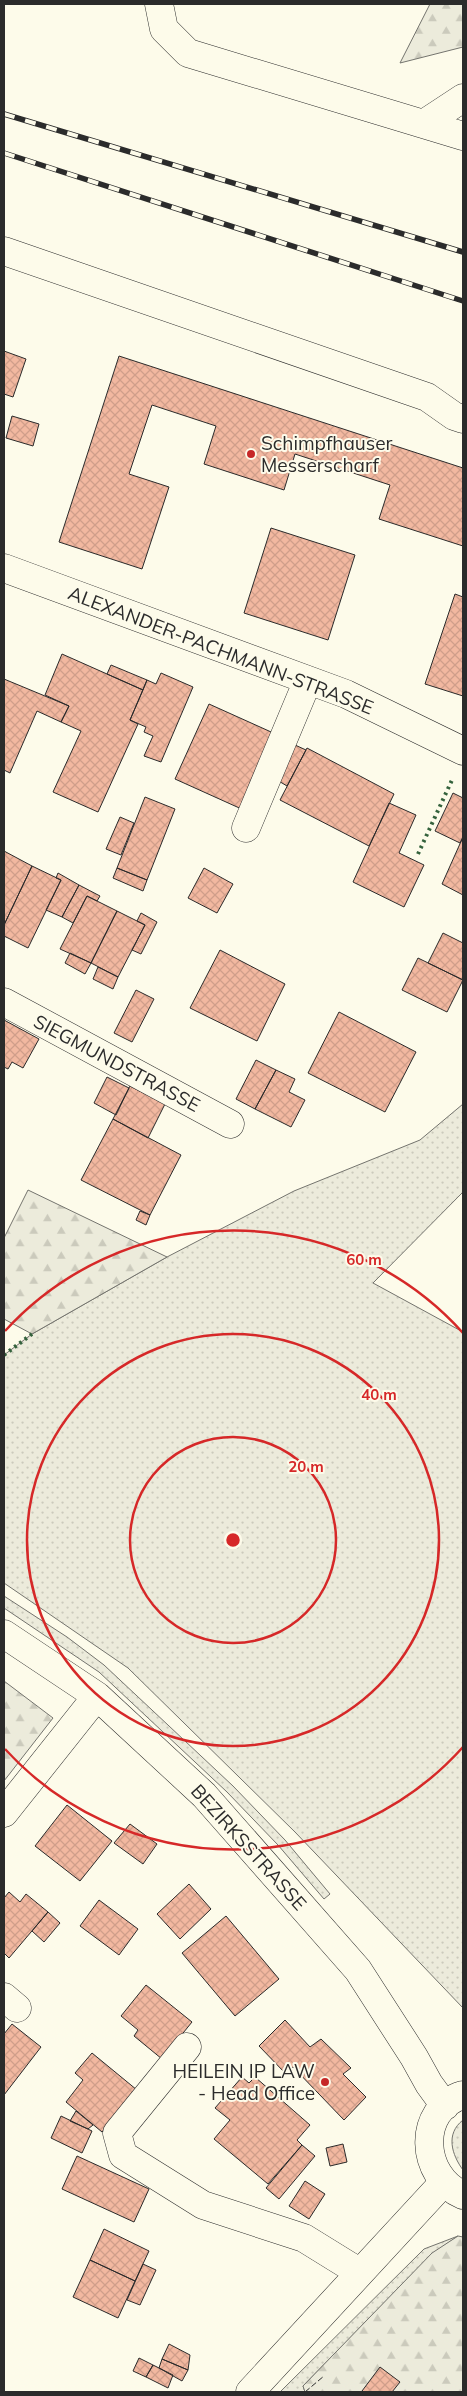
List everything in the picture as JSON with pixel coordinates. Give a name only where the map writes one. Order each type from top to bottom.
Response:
[{"type":"street","points":[[159,4],[164,29],[188,53],[463,136]]},
{"type":"street","points":[[425,123],[463,98]]},
{"type":"street","points":[[4,251],[427,397],[458,418]]},
{"type":"street","name":"ALEXANDER-PACHMANN-STRASSE","points":[[4,568],[346,694],[463,751]]},
{"type":"street","points":[[246,828],[308,680]]},
{"type":"street","name":"SIEGMUNDSTRASSE","points":[[4,1002],[230,1124]]},
{"type":"street","name":"BEZIRKSSTRASSE","points":[[4,1634],[97,1696],[204,1795],[358,1970],[414,2056],[428,2084],[454,2101]]},
{"type":"street","points":[[4,1813],[97,1696]]},
{"type":"street","points":[[187,2047],[117,2133],[123,2155],[203,2205],[304,2238],[359,2272]]},
{"type":"street","points":[[250,2392],[359,2272],[453,2189],[434,2169],[429,2152],[430,2135],[435,2120],[454,2101]]},
{"type":"green space","points":[[430,4],[463,4],[463,47],[400,63]]},
{"type":"green space","points":[[463,1104],[463,1192],[373,1283],[463,1332],[463,2008],[295,1832],[128,1668],[4,1583],[4,1355],[32,1334],[167,1257],[294,1191],[420,1140]]},
{"type":"green space","points":[[28,1190],[167,1257],[32,1334],[4,1319],[4,1238]]},
{"type":"green space","points":[[4,1596],[67,1637],[104,1665],[233,1786],[285,1840],[330,1894],[324,1899],[278,1845],[227,1792],[99,1672],[4,1608]]},
{"type":"green space","points":[[4,1681],[53,1718],[4,1781]]},
{"type":"green space","points":[[463,2120],[463,2170],[453,2151],[452,2138],[457,2126]]},
{"type":"green space","points":[[458,2236],[432,2254],[303,2386],[305,2392],[280,2392],[424,2249]]},
{"type":"green space","points":[[458,2236],[463,2237],[463,2392],[305,2392],[303,2386],[432,2253]]},
{"type":"building","points":[[4,351],[26,359],[13,397],[4,394]]},
{"type":"building","points":[[119,356],[463,468],[463,546],[379,519],[390,485],[295,454],[284,490],[204,464],[216,426],[152,405],[129,474],[169,487],[142,569],[59,542]]},
{"type":"building","points":[[12,416],[39,424],[33,446],[6,438]]},
{"type":"building","points":[[271,528],[355,555],[328,640],[244,613]]},
{"type":"building","points":[[455,594],[463,597],[463,696],[425,684]]},
{"type":"building","points":[[62,654],[143,690],[130,720],[138,724],[98,812],[53,792],[81,731],[61,722],[69,706],[45,695]]},
{"type":"building","points":[[111,665],[147,680],[143,690],[107,674]]},
{"type":"building","points":[[161,673],[193,687],[161,762],[144,756],[153,736],[144,732],[146,727],[130,720],[147,680],[156,684]]},
{"type":"building","points":[[4,679],[69,706],[61,722],[37,711],[10,773],[4,770]]},
{"type":"building","points":[[209,704],[280,736],[246,811],[175,779]]},
{"type":"building","points":[[295,745],[306,750],[287,786],[277,780]]},
{"type":"building","points":[[307,748],[394,794],[369,846],[280,800]]},
{"type":"building","points":[[453,793],[463,798],[463,837],[460,843],[435,831]]},
{"type":"building","points":[[145,797],[175,809],[147,880],[117,868]]},
{"type":"building","points":[[389,803],[416,815],[399,853],[424,865],[404,907],[353,882]]},
{"type":"building","points":[[120,817],[134,823],[121,855],[106,849]]},
{"type":"building","points":[[463,837],[463,895],[442,884]]},
{"type":"building","points":[[4,851],[32,866],[4,925]]},
{"type":"building","points":[[32,866],[61,880],[28,948],[4,936],[4,925]]},
{"type":"building","points":[[117,868],[147,880],[143,891],[113,878]]},
{"type":"building","points":[[204,868],[233,884],[217,913],[188,898]]},
{"type":"building","points":[[58,873],[79,885],[62,917],[46,910],[61,880],[56,878]]},
{"type":"building","points":[[79,885],[100,896],[97,901],[87,896],[73,923],[62,917]]},
{"type":"building","points":[[87,896],[117,911],[91,963],[60,949]]},
{"type":"building","points":[[117,911],[145,925],[118,977],[91,963]]},
{"type":"building","points":[[141,913],[157,922],[141,954],[132,950],[145,925],[137,921]]},
{"type":"building","points":[[443,933],[463,943],[463,980],[428,963]]},
{"type":"building","points":[[220,950],[285,984],[257,1041],[190,1008]]},
{"type":"building","points":[[70,953],[91,963],[85,974],[65,963]]},
{"type":"building","points":[[418,958],[463,980],[447,1012],[402,990]]},
{"type":"building","points":[[98,967],[118,977],[113,989],[93,979]]},
{"type":"building","points":[[136,990],[154,999],[132,1042],[114,1033]]},
{"type":"building","points":[[339,1012],[416,1052],[385,1112],[308,1073]]},
{"type":"building","points":[[4,1020],[39,1039],[23,1068],[12,1062],[8,1069],[4,1067]]},
{"type":"building","points":[[256,1060],[276,1070],[255,1109],[236,1099]]},
{"type":"building","points":[[276,1070],[295,1079],[289,1092],[305,1100],[291,1127],[255,1109]]},
{"type":"building","points":[[107,1077],[129,1088],[116,1115],[94,1103]]},
{"type":"building","points":[[130,1086],[165,1104],[148,1138],[113,1119]]},
{"type":"building","points":[[113,1119],[181,1155],[150,1215],[81,1180]]},
{"type":"building","points":[[140,1211],[150,1215],[146,1225],[136,1220]]},
{"type":"building","points":[[67,1805],[112,1841],[80,1881],[35,1846]]},
{"type":"building","points":[[130,1824],[157,1844],[143,1864],[114,1843]]},
{"type":"building","points":[[189,1884],[211,1909],[180,1939],[157,1914]]},
{"type":"building","points":[[9,1892],[20,1902],[26,1894],[48,1912],[9,1958],[4,1953],[4,1898]]},
{"type":"building","points":[[99,1900],[138,1929],[119,1955],[80,1926]]},
{"type":"building","points":[[48,1912],[60,1923],[44,1942],[32,1931]]},
{"type":"building","points":[[226,1916],[279,1979],[235,2016],[182,1953]]},
{"type":"building","points":[[146,1985],[192,2022],[162,2059],[134,2036],[138,2030],[121,2016]]},
{"type":"building","points":[[285,2020],[310,2047],[321,2039],[351,2068],[343,2074],[366,2097],[344,2120],[293,2067],[285,2073],[259,2046]]},
{"type":"building","points":[[12,2024],[41,2047],[4,2095],[4,2034]]},
{"type":"building","points":[[92,2053],[137,2090],[102,2132],[66,2102],[83,2080],[75,2073]]},
{"type":"building","points":[[242,2077],[249,2083],[255,2077],[310,2125],[297,2140],[302,2145],[268,2184],[214,2139],[230,2120],[215,2108]]},
{"type":"building","points":[[76,2111],[93,2125],[88,2129],[70,2121]]},
{"type":"building","points":[[61,2116],[92,2131],[82,2153],[51,2138]]},
{"type":"building","points":[[343,2144],[347,2162],[330,2166],[326,2148]]},
{"type":"building","points":[[302,2145],[315,2156],[279,2199],[266,2188]]},
{"type":"building","points":[[77,2156],[149,2189],[134,2222],[62,2189]]},
{"type":"building","points":[[305,2181],[325,2194],[309,2219],[289,2206]]},
{"type":"building","points":[[104,2229],[149,2251],[135,2281],[90,2260]]},
{"type":"building","points":[[90,2260],[135,2281],[118,2318],[73,2297]]},
{"type":"building","points":[[143,2264],[156,2270],[140,2305],[127,2300]]},
{"type":"building","points":[[169,2344],[190,2355],[188,2370],[162,2359]]},
{"type":"building","points":[[139,2358],[153,2365],[146,2377],[133,2371]]},
{"type":"building","points":[[162,2359],[188,2370],[182,2381],[159,2368]]},
{"type":"building","points":[[153,2365],[173,2375],[168,2388],[146,2377]]},
{"type":"building","points":[[380,2367],[400,2382],[392,2392],[362,2391]]},
{"type":"railway","points":[[4,114],[463,252]]},
{"type":"railway","points":[[4,153],[463,301]]},
{"type":"hedge","points":[[418,854],[452,780]]},
{"type":"hedge","points":[[4,1355],[32,1334]]},
{"type":"fence","points":[[305,2392],[324,2376]]},
{"type":"place","name":"Schimpfhauser Messerscharf","points":[[251,454]]},
{"type":"place","name":"HEILEIN IP LAW - Head Office","points":[[325,2082]]}]
